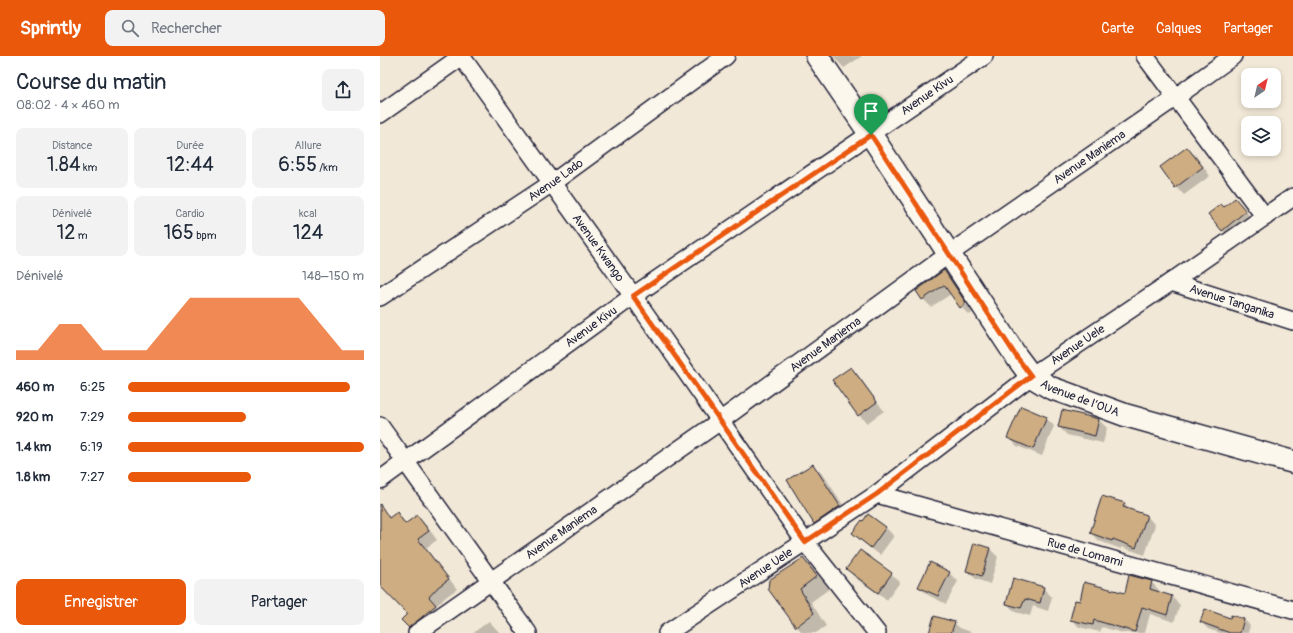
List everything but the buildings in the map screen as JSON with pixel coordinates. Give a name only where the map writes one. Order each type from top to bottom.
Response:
[{"type":"street","name":"Avenue Kwango","points":[[461,56],[633,296],[805,542],[876,633]]},
{"type":"street","points":[[380,114],[461,56]]},
{"type":"street","name":"Avenue Lado","points":[[380,297],[552,183],[726,56]]},
{"type":"street","name":"Avenue de l’OUA","points":[[817,56],[871,135],[1016,356],[1031,376],[1051,388],[1125,415],[1293,462]]},
{"type":"street","name":"Avenue Kivu","points":[[380,480],[633,296],[871,135],[984,56]]},
{"type":"street","points":[[1145,56],[1265,217]]},
{"type":"street","name":"Avenue Maniema","points":[[417,633],[720,421],[949,254],[1233,56]]},
{"type":"street","name":"Avenue Uele","points":[[674,631],[877,494],[1031,376],[1291,200]]},
{"type":"street","name":"Avenue Tanganika","points":[[1171,282],[1293,321]]},
{"type":"street","points":[[380,426],[528,633]]},
{"type":"street","name":"Rue de Lomami","points":[[877,494],[1293,610]]},
{"type":"route","points":[[871,135],[1023,367],[1031,376],[877,494],[805,542],[633,296],[871,135]]}]
